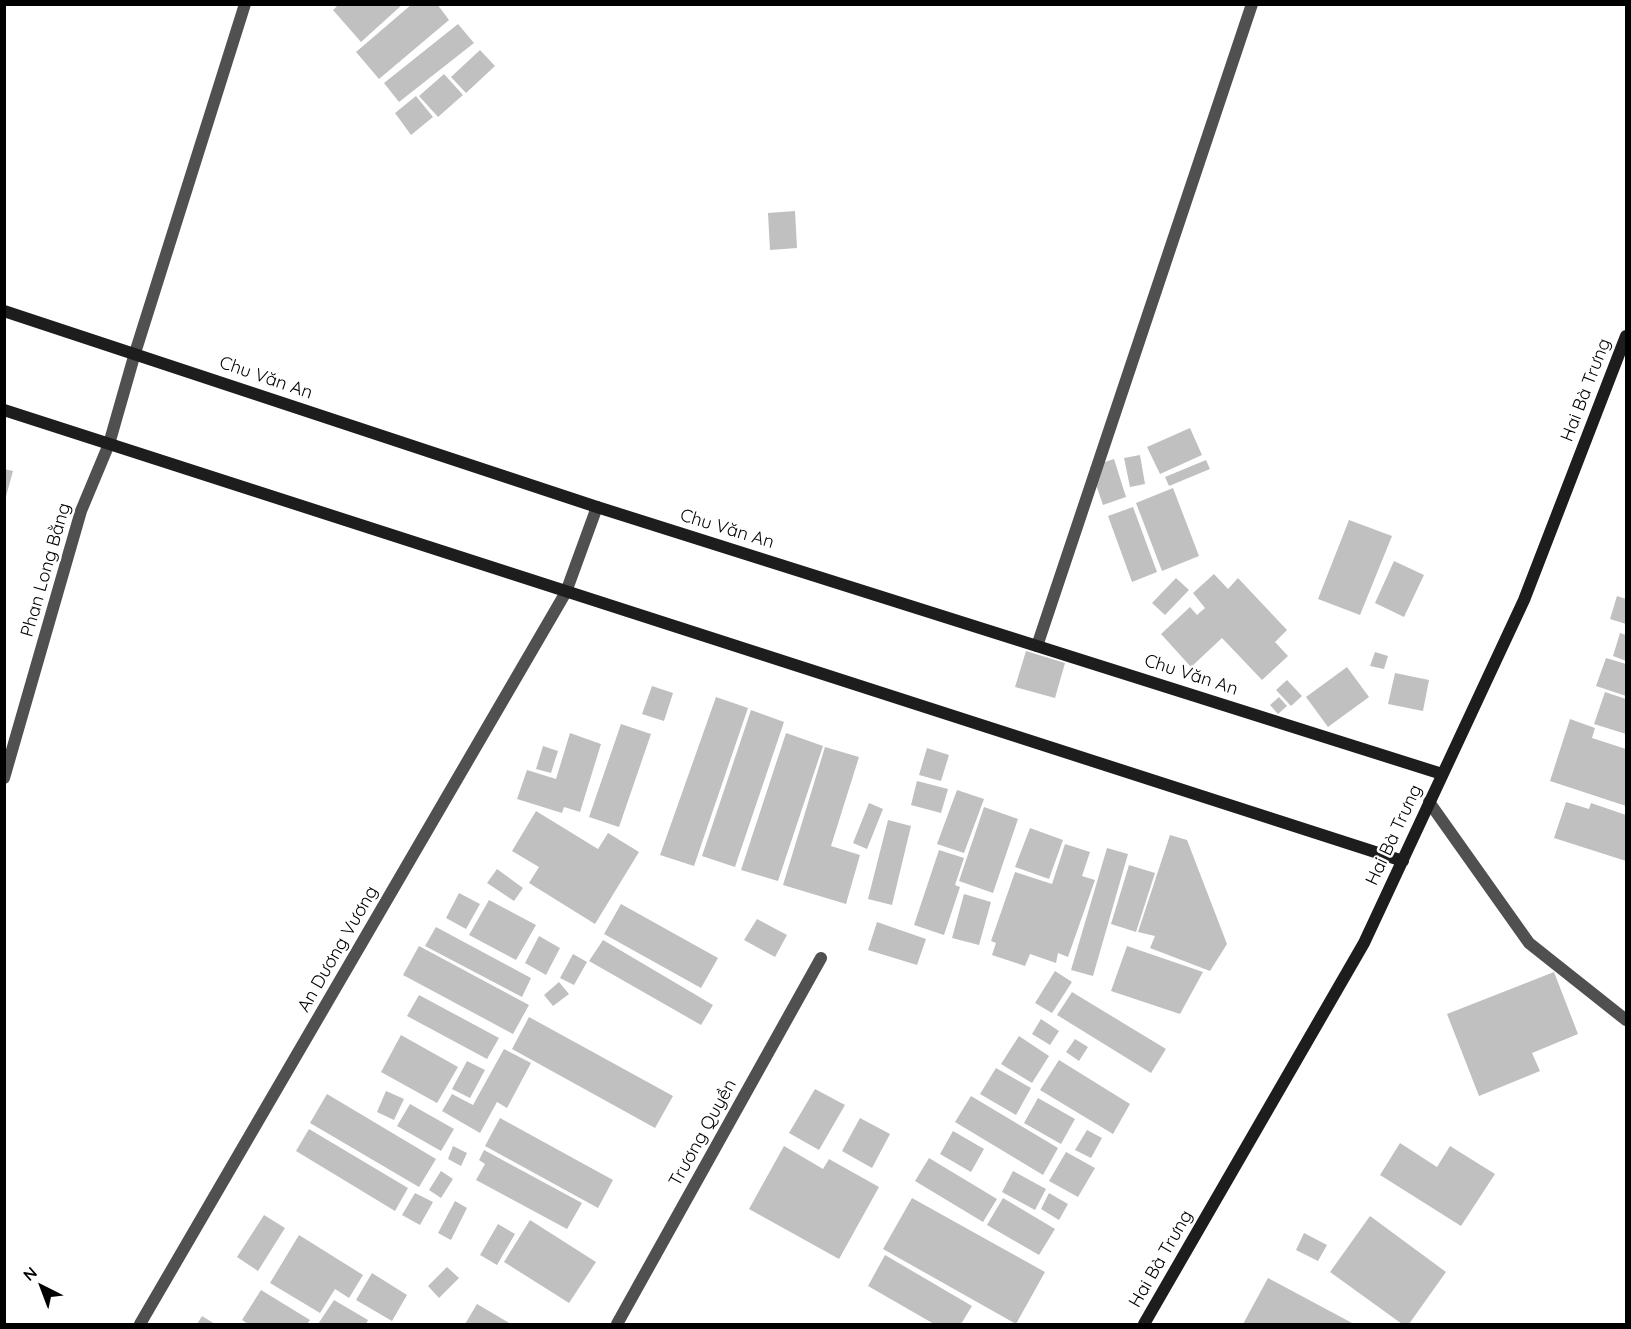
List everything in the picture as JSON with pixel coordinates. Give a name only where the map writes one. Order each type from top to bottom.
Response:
[{"type":"main road","name":"Chu Văn An","points":[[4,312],[135,353],[597,507],[1442,774]]},
{"type":"main road","name":"Hai Bà Trưng","points":[[1144,1324],[1364,943],[1524,600],[1626,336]]},
{"type":"main road","points":[[4,410],[1403,861]]},
{"type":"street","name":"Phan Long Bằng","points":[[4,778],[81,511],[109,444],[135,353],[245,4]]},
{"type":"street","points":[[1037,646],[1252,4]]},
{"type":"street","name":"An Dương Vương","points":[[140,1324],[566,592],[597,507]]},
{"type":"street","points":[[1429,802],[1529,944],[1626,1020]]},
{"type":"street","name":"Trương Quyền","points":[[617,1324],[821,958]]},
{"type":"building","points":[[339,4],[403,4],[361,42],[333,10]]},
{"type":"building","points":[[412,4],[437,4],[449,20],[379,79],[356,52]]},
{"type":"building","points":[[458,24],[474,43],[399,102],[384,83]]},
{"type":"building","points":[[480,50],[495,66],[466,93],[451,77]]},
{"type":"building","points":[[444,74],[463,95],[438,117],[419,96]]},
{"type":"building","points":[[416,96],[433,117],[411,135],[395,113]]},
{"type":"building","points":[[795,211],[797,248],[770,250],[768,213]]},
{"type":"building","points":[[1190,428],[1202,455],[1160,474],[1147,447]]},
{"type":"building","points":[[1140,455],[1145,484],[1130,487],[1124,458]]},
{"type":"building","points":[[1114,459],[1126,497],[1103,505],[1090,467]]},
{"type":"building","points":[[1206,460],[1210,469],[1169,486],[1165,477]]},
{"type":"building","points":[[4,469],[13,471],[5,500],[4,499]]},
{"type":"building","points":[[1173,488],[1199,556],[1162,571],[1136,503]]},
{"type":"building","points":[[1133,507],[1157,572],[1132,582],[1108,516]]},
{"type":"building","points":[[1349,520],[1392,536],[1360,615],[1318,599]]},
{"type":"building","points":[[1394,561],[1424,575],[1404,617],[1375,603]]},
{"type":"building","points":[[1214,574],[1228,589],[1238,578],[1287,630],[1275,642],[1288,656],[1262,680],[1222,638],[1191,667],[1161,634],[1190,607],[1197,615],[1205,608],[1193,593]]},
{"type":"building","points":[[1176,578],[1189,590],[1165,615],[1152,603]]},
{"type":"building","points":[[1617,596],[1626,599],[1626,624],[1610,619]]},
{"type":"building","points":[[1620,633],[1626,635],[1626,661],[1613,656]]},
{"type":"building","points":[[1026,651],[1065,663],[1055,698],[1015,687]]},
{"type":"building","points":[[1375,652],[1388,656],[1384,669],[1370,666]]},
{"type":"building","points":[[1606,658],[1626,664],[1626,696],[1596,686]]},
{"type":"building","points":[[1347,667],[1369,697],[1328,727],[1306,697]]},
{"type":"building","points":[[1395,673],[1429,680],[1423,711],[1388,704]]},
{"type":"building","points":[[1287,680],[1302,696],[1291,706],[1276,690]]},
{"type":"building","points":[[652,686],[673,693],[664,721],[642,714]]},
{"type":"building","points":[[1605,692],[1626,699],[1626,734],[1594,724]]},
{"type":"building","points":[[716,697],[748,708],[694,866],[660,855]]},
{"type":"building","points":[[1279,697],[1287,706],[1278,714],[1270,705]]},
{"type":"building","points":[[751,710],[784,722],[735,867],[702,856]]},
{"type":"building","points":[[1570,719],[1595,728],[1592,738],[1626,749],[1626,806],[1550,781]]},
{"type":"building","points":[[621,724],[651,734],[619,827],[589,817]]},
{"type":"building","points":[[570,733],[601,744],[580,812],[564,807],[562,813],[517,799],[527,770],[556,779]]},
{"type":"building","points":[[786,733],[823,746],[778,881],[741,870]]},
{"type":"building","points":[[543,746],[558,751],[551,773],[536,769]]},
{"type":"building","points":[[825,747],[859,757],[831,846],[860,855],[846,904],[783,885]]},
{"type":"building","points":[[927,748],[949,755],[941,781],[919,775]]},
{"type":"building","points":[[917,781],[948,789],[941,813],[911,805]]},
{"type":"building","points":[[957,790],[984,799],[964,853],[937,844]]},
{"type":"building","points":[[1566,802],[1589,809],[1591,803],[1626,815],[1626,861],[1554,838]]},
{"type":"building","points":[[869,803],[883,809],[867,849],[853,843]]},
{"type":"building","points":[[984,807],[1018,819],[993,893],[959,881]]},
{"type":"building","points":[[536,811],[598,849],[608,833],[639,852],[595,924],[529,883],[539,867],[512,851]]},
{"type":"building","points":[[888,820],[911,826],[892,905],[868,899]]},
{"type":"building","points":[[1030,828],[1063,840],[1049,879],[1015,867]]},
{"type":"building","points":[[1170,835],[1187,840],[1227,944],[1210,971],[1150,948],[1155,936],[1138,932]]},
{"type":"building","points":[[1065,844],[1090,852],[1082,876],[1095,880],[1068,957],[1058,953],[1056,963],[1030,954],[1025,966],[992,955],[996,943],[991,941],[1015,872],[1052,884]]},
{"type":"building","points":[[1107,848],[1128,854],[1093,976],[1071,970]]},
{"type":"building","points":[[939,850],[964,858],[955,885],[960,887],[944,935],[914,925]]},
{"type":"building","points":[[1129,865],[1155,873],[1136,932],[1111,924]]},
{"type":"building","points":[[497,869],[523,888],[514,901],[487,883]]},
{"type":"building","points":[[459,893],[480,904],[466,929],[446,918]]},
{"type":"building","points":[[964,894],[991,902],[979,945],[952,938]]},
{"type":"building","points":[[489,900],[536,925],[516,960],[469,935]]},
{"type":"building","points":[[621,904],[718,958],[701,988],[604,934]]},
{"type":"building","points":[[757,919],[787,935],[775,957],[744,940]]},
{"type":"building","points":[[877,922],[926,939],[917,965],[868,950]]},
{"type":"building","points":[[436,927],[531,978],[522,997],[425,946]]},
{"type":"building","points":[[539,936],[560,948],[546,975],[525,963]]},
{"type":"building","points":[[603,940],[713,1005],[701,1025],[589,961]]},
{"type":"building","points":[[419,946],[529,1005],[513,1034],[403,975]]},
{"type":"building","points":[[1127,946],[1203,972],[1180,1014],[1111,991]]},
{"type":"building","points":[[573,954],[587,962],[574,985],[560,978]]},
{"type":"building","points":[[1055,971],[1072,982],[1052,1013],[1035,1003]]},
{"type":"building","points":[[1554,972],[1578,1034],[1532,1053],[1540,1071],[1479,1096],[1447,1014]]},
{"type":"building","points":[[559,982],[569,994],[553,1006],[544,995]]},
{"type":"building","points":[[1072,992],[1166,1049],[1151,1073],[1057,1015]]},
{"type":"building","points":[[419,995],[499,1038],[487,1059],[407,1016]]},
{"type":"building","points":[[529,1017],[673,1096],[655,1128],[512,1049]]},
{"type":"building","points":[[1041,1019],[1059,1031],[1050,1045],[1032,1034]]},
{"type":"building","points":[[401,1035],[458,1067],[437,1103],[381,1072]]},
{"type":"building","points":[[1019,1036],[1049,1056],[1032,1083],[1001,1064]]},
{"type":"building","points":[[1075,1039],[1088,1047],[1079,1061],[1066,1052]]},
{"type":"building","points":[[504,1049],[531,1063],[507,1108],[497,1102],[480,1133],[442,1111],[452,1094],[473,1105]]},
{"type":"building","points":[[1059,1060],[1130,1104],[1113,1134],[1040,1090]]},
{"type":"building","points":[[467,1061],[485,1070],[470,1098],[452,1089]]},
{"type":"building","points":[[996,1068],[1031,1088],[1016,1115],[980,1094]]},
{"type":"building","points":[[815,1089],[845,1105],[819,1150],[789,1133]]},
{"type":"building","points":[[386,1091],[404,1099],[394,1120],[377,1112]]},
{"type":"building","points":[[327,1094],[436,1159],[419,1187],[310,1123]]},
{"type":"building","points":[[971,1096],[1058,1148],[1043,1175],[955,1122]]},
{"type":"building","points":[[1038,1098],[1075,1119],[1061,1144],[1024,1123]]},
{"type":"building","points":[[410,1104],[454,1129],[441,1151],[397,1126]]},
{"type":"building","points":[[500,1118],[613,1180],[598,1208],[485,1146]]},
{"type":"building","points":[[860,1118],[890,1134],[872,1168],[842,1151]]},
{"type":"building","points":[[309,1129],[408,1188],[395,1211],[296,1151]]},
{"type":"building","points":[[1087,1130],[1102,1138],[1091,1158],[1075,1150]]},
{"type":"building","points":[[953,1131],[984,1149],[971,1172],[940,1154]]},
{"type":"building","points":[[1400,1143],[1437,1167],[1450,1146],[1495,1174],[1461,1226],[1380,1175]]},
{"type":"building","points":[[453,1146],[467,1153],[461,1166],[448,1159]]},
{"type":"building","points":[[784,1146],[823,1169],[829,1159],[879,1187],[839,1259],[749,1209]]},
{"type":"building","points":[[484,1150],[582,1203],[567,1229],[476,1180],[485,1164],[479,1160]]},
{"type":"building","points":[[1066,1152],[1095,1168],[1078,1197],[1049,1181]]},
{"type":"building","points":[[929,1158],[997,1199],[983,1222],[915,1181]]},
{"type":"building","points":[[441,1171],[453,1179],[441,1198],[429,1190]]},
{"type":"building","points":[[1013,1171],[1046,1189],[1035,1210],[1002,1192]]},
{"type":"building","points":[[415,1193],[433,1202],[420,1225],[402,1215]]},
{"type":"building","points":[[1049,1193],[1068,1204],[1059,1220],[1041,1209]]},
{"type":"building","points":[[912,1198],[1045,1272],[1016,1324],[883,1249]]},
{"type":"building","points":[[1003,1198],[1055,1229],[1039,1255],[987,1225]]},
{"type":"building","points":[[455,1201],[467,1208],[451,1240],[438,1233]]},
{"type":"building","points":[[264,1215],[285,1228],[258,1271],[237,1257]]},
{"type":"building","points":[[1370,1216],[1446,1272],[1409,1324],[1402,1324],[1330,1272]]},
{"type":"building","points":[[530,1220],[596,1262],[569,1303],[504,1262]]},
{"type":"building","points":[[498,1224],[515,1234],[497,1265],[480,1255]]},
{"type":"building","points":[[1304,1233],[1327,1245],[1318,1261],[1296,1250]]},
{"type":"building","points":[[299,1235],[363,1275],[349,1298],[335,1289],[320,1313],[270,1283]]},
{"type":"building","points":[[885,1255],[972,1306],[961,1324],[934,1324],[868,1286]]},
{"type":"building","points":[[447,1267],[459,1278],[439,1298],[428,1286]]},
{"type":"building","points":[[372,1273],[407,1295],[392,1321],[356,1300]]},
{"type":"building","points":[[1268,1278],[1354,1324],[1243,1324]]},
{"type":"building","points":[[261,1290],[310,1320],[307,1324],[248,1324],[242,1320]]},
{"type":"building","points":[[334,1300],[368,1320],[366,1324],[318,1324]]},
{"type":"building","points":[[477,1304],[511,1324],[465,1324]]},
{"type":"building","points":[[202,1316],[215,1324],[197,1324]]}]
